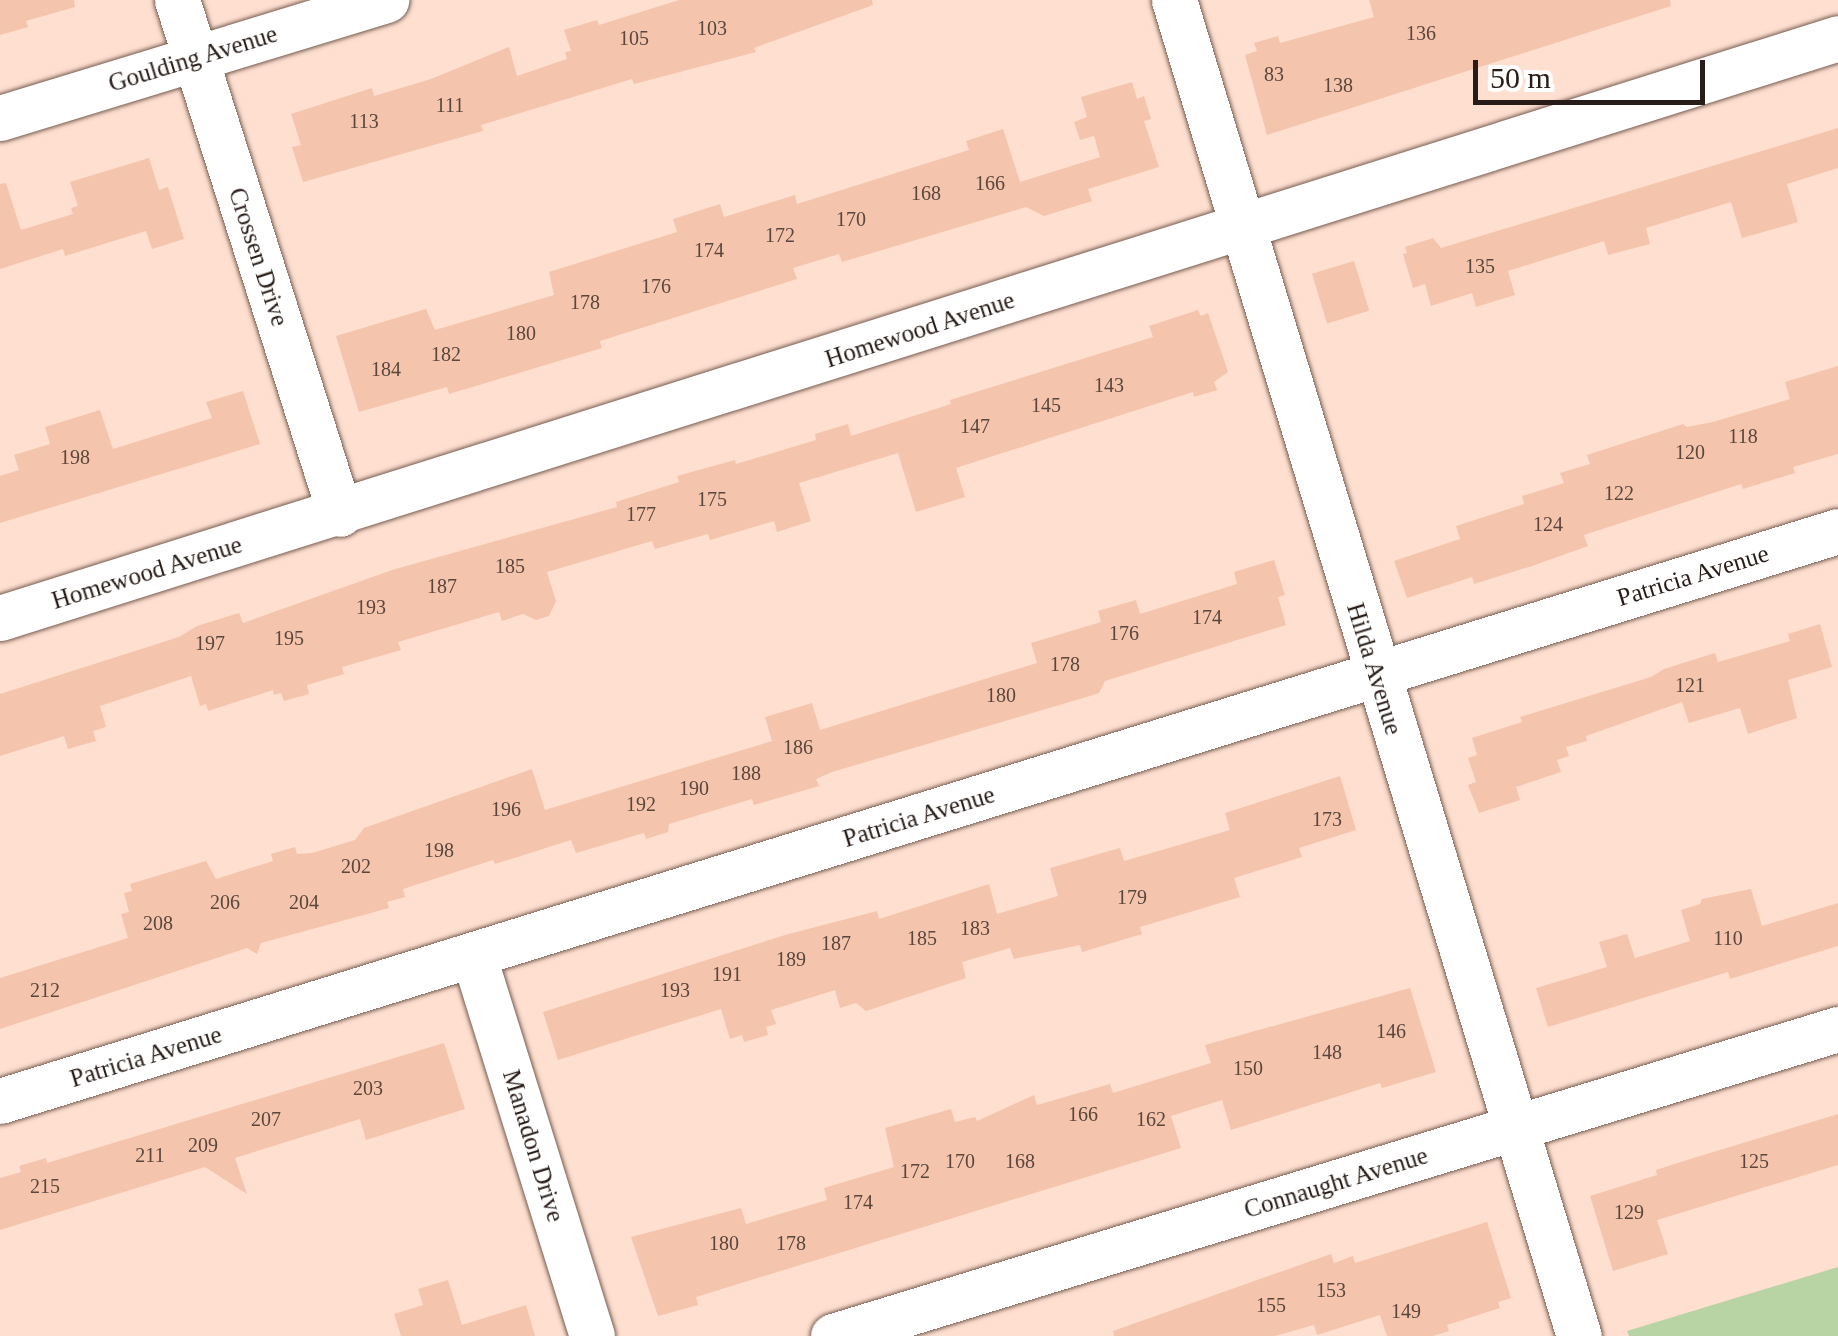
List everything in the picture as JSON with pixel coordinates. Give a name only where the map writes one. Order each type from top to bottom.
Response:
[{"type":"street","name":"Crossen Drive","points":[[177,0],[340,514]]},
{"type":"street","name":"Goulding Avenue","points":[[0,118],[386,0]]},
{"type":"street","name":"Hilda Avenue","points":[[1174,0],[1579,1336]]},
{"type":"street","name":"Homewood Avenue","points":[[0,618],[340,514],[1838,38]]},
{"type":"street","name":"Patricia Avenue","points":[[0,1101],[1838,531]]},
{"type":"street","name":"Manadon Drive","points":[[474,957],[592,1336]]},
{"type":"street","name":"Connaught Avenue","points":[[833,1336],[1838,1029]]},
{"type":"green space","points":[[1838,1267],[1838,1336],[1629,1336],[1627,1331]]},
{"type":"building","points":[[0,0],[74,0],[75,7],[26,21],[28,27],[0,35]]},
{"type":"building","points":[[679,0],[872,0],[873,5],[754,48],[756,52],[634,84],[632,79],[481,125],[483,131],[303,182],[292,147],[301,145],[291,114],[372,88],[374,96],[431,79],[509,47],[517,76],[567,59],[565,52],[571,51],[564,30],[597,20],[599,25]]},
{"type":"building","points":[[1369,0],[1670,0],[1671,6],[1267,135],[1245,55],[1257,51],[1254,43],[1278,36],[1280,43],[1374,17]]},
{"type":"building","points":[[1132,82],[1137,99],[1144,96],[1151,119],[1144,121],[1159,167],[1088,189],[1092,201],[1044,216],[1026,207],[842,262],[839,254],[793,268],[797,279],[600,341],[602,348],[449,394],[447,387],[359,412],[336,336],[426,309],[435,330],[554,295],[549,272],[677,232],[673,219],[720,204],[724,217],[795,195],[797,204],[969,150],[966,141],[1003,129],[1020,182],[1100,157],[1094,136],[1080,140],[1074,122],[1087,117],[1081,97]]},
{"type":"building","points":[[1838,128],[1838,168],[1787,184],[1798,222],[1742,238],[1731,202],[1646,228],[1650,244],[1608,255],[1604,241],[1508,271],[1515,295],[1476,307],[1472,293],[1431,306],[1425,284],[1413,288],[1403,254],[1407,253],[1405,247],[1433,238],[1441,248]]},
{"type":"building","points":[[149,158],[159,190],[168,187],[184,239],[152,249],[146,231],[65,256],[63,249],[0,269],[0,184],[6,183],[21,230],[73,214],[71,208],[78,206],[70,182]]},
{"type":"building","points":[[1354,261],[1369,311],[1327,324],[1312,274]]},
{"type":"building","points":[[1198,310],[1201,316],[1208,313],[1228,372],[1214,382],[1217,390],[1194,397],[1193,392],[956,468],[965,497],[916,512],[898,453],[799,483],[811,521],[777,532],[774,521],[710,540],[708,534],[655,549],[652,541],[547,572],[556,601],[549,616],[536,620],[523,614],[502,621],[499,612],[398,642],[401,650],[342,667],[344,674],[307,685],[309,694],[284,701],[281,693],[274,695],[273,690],[208,711],[206,704],[200,706],[191,676],[100,706],[106,727],[93,731],[96,741],[68,749],[64,736],[0,756],[0,694],[179,637],[197,626],[239,613],[243,623],[392,570],[617,507],[616,502],[679,482],[677,476],[735,460],[736,464],[816,440],[815,434],[848,424],[851,436],[951,404],[950,400],[1153,337],[1149,326]]},
{"type":"building","points":[[1838,366],[1838,454],[1793,467],[1795,473],[1743,489],[1741,484],[1584,535],[1588,546],[1532,566],[1474,584],[1472,577],[1407,598],[1394,561],[1460,539],[1456,526],[1524,504],[1522,496],[1564,483],[1560,473],[1590,464],[1587,455],[1683,424],[1687,427],[1713,422],[1790,399],[1785,382]]},
{"type":"building","points":[[243,391],[260,444],[0,523],[0,476],[19,470],[14,455],[50,444],[45,427],[100,410],[113,449],[212,418],[206,402]]},
{"type":"building","points":[[1274,560],[1285,595],[1278,597],[1286,625],[1105,681],[1099,693],[1090,696],[832,772],[816,779],[819,786],[754,805],[752,799],[669,824],[668,832],[646,839],[644,833],[576,853],[571,840],[495,864],[493,860],[403,889],[405,897],[387,902],[389,908],[261,943],[257,954],[247,948],[0,1029],[0,978],[128,938],[121,914],[129,912],[124,893],[132,891],[130,884],[206,861],[216,879],[273,861],[271,854],[295,847],[297,854],[312,853],[355,840],[364,828],[532,769],[545,810],[772,741],[765,717],[812,703],[820,730],[1037,663],[1031,643],[1101,622],[1098,611],[1136,600],[1140,614],[1237,584],[1234,572]]},
{"type":"building","points":[[1820,624],[1832,667],[1788,680],[1797,718],[1748,734],[1740,708],[1689,723],[1682,702],[1586,736],[1587,741],[1566,747],[1569,756],[1557,760],[1561,772],[1516,787],[1520,800],[1479,813],[1468,785],[1476,782],[1468,758],[1477,755],[1472,738],[1522,722],[1520,717],[1715,653],[1718,662],[1790,641],[1788,634]]},
{"type":"building","points":[[1340,776],[1356,830],[1299,848],[1302,857],[1234,878],[1240,897],[1140,927],[1142,934],[1082,952],[1080,945],[1014,959],[1010,948],[962,962],[966,978],[866,1011],[856,1003],[840,1008],[835,990],[771,1010],[776,1024],[766,1027],[768,1035],[744,1042],[742,1035],[730,1039],[721,1009],[558,1060],[543,1012],[785,935],[877,911],[879,919],[989,884],[997,914],[1058,896],[1050,868],[1120,848],[1124,861],[1230,830],[1225,813]]},
{"type":"building","points":[[1751,889],[1762,926],[1838,903],[1838,946],[1730,979],[1728,972],[1548,1027],[1536,988],[1607,967],[1599,942],[1627,934],[1635,958],[1690,941],[1681,910],[1700,904],[1702,899]]},
{"type":"building","points":[[1410,988],[1436,1072],[1382,1088],[1380,1083],[1231,1130],[1222,1100],[1171,1116],[1181,1148],[696,1297],[698,1305],[658,1316],[631,1237],[741,1208],[746,1224],[827,1200],[824,1188],[894,1167],[885,1128],[951,1109],[955,1122],[975,1117],[977,1121],[1034,1095],[1037,1105],[1110,1084],[1113,1093],[1211,1063],[1205,1045]]},
{"type":"building","points":[[444,1043],[465,1109],[366,1140],[360,1119],[235,1158],[247,1194],[205,1167],[0,1230],[0,1178],[21,1172],[19,1166],[46,1158],[47,1163]]},
{"type":"building","points":[[1838,1114],[1838,1165],[1657,1220],[1668,1254],[1613,1271],[1590,1196],[1657,1175],[1656,1170]]},
{"type":"building","points":[[1487,1222],[1511,1298],[1498,1302],[1500,1308],[1447,1325],[1449,1331],[1433,1336],[1387,1336],[1380,1315],[1317,1335],[1314,1325],[1275,1336],[1114,1336],[1113,1331],[1331,1254],[1334,1263],[1353,1256],[1355,1263]]},
{"type":"building","points":[[448,1280],[462,1325],[526,1305],[535,1336],[401,1336],[394,1314],[423,1305],[418,1289]]}]
